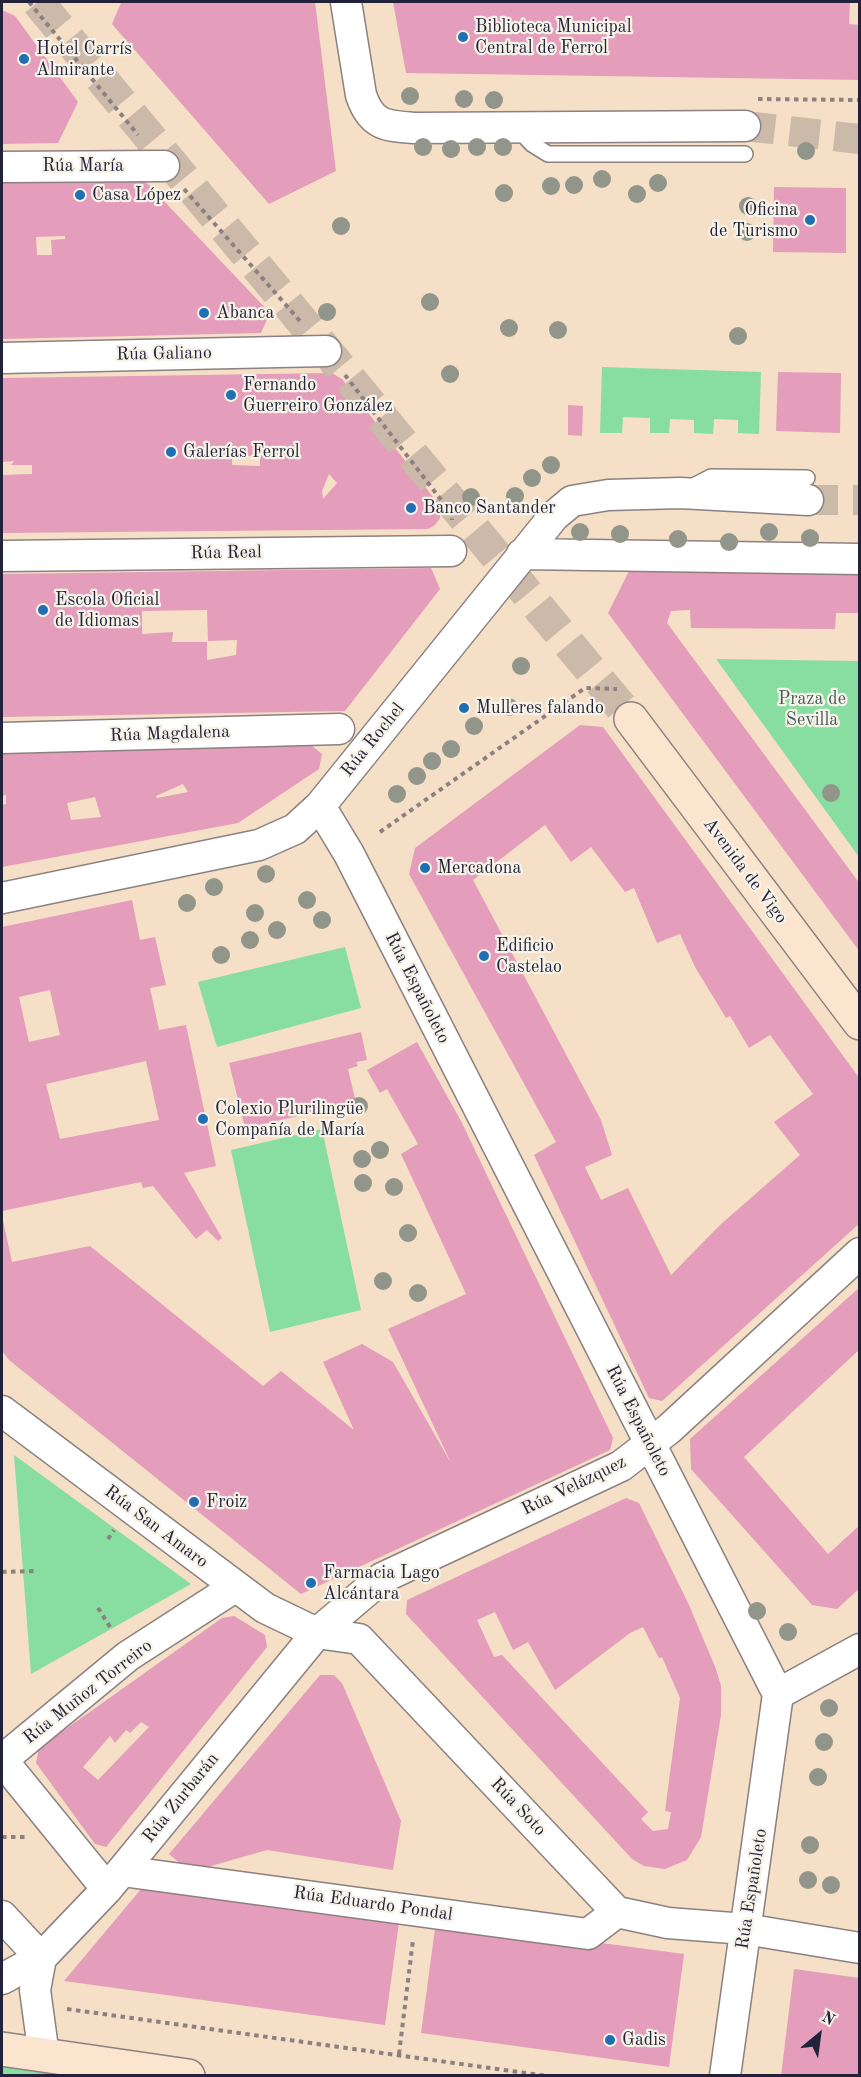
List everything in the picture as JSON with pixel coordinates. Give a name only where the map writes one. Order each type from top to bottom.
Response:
[{"type":"main road","name":"Avenida de Vigo","points":[[626,704],[860,1023]]},
{"type":"main road","points":[[2,2049],[188,2076]]},
{"type":"street","points":[[346,2],[361,95],[372,118],[383,124],[395,127],[516,128],[745,140]]},
{"type":"street","name":"Rúa María","points":[[2,167],[164,166]]},
{"type":"street","name":"Rúa Galiano","points":[[2,358],[326,351]]},
{"type":"street","name":"Rúa Rochel","points":[[2,898],[259,845],[295,829],[320,806],[522,554],[554,516],[572,501],[608,495],[807,489]]},
{"type":"street","name":"Rúa Real","points":[[2,556],[451,551]]},
{"type":"street","points":[[522,554],[860,559]]},
{"type":"street","name":"Rúa Magdalena","points":[[2,738],[339,729]]},
{"type":"street","name":"Rúa Españoleto","points":[[320,806],[349,854],[778,1694],[754,1883],[745,1929],[725,2076]]},
{"type":"street","name":"Rúa Velázquez","points":[[317,1634],[382,1578],[621,1466],[650,1444],[860,1254]]},
{"type":"street","name":"Rúa San Amaro","points":[[2,1411],[235,1587],[265,1608],[317,1634]]},
{"type":"street","name":"Rúa Muñoz Torreiro","points":[[2,1761],[128,1656],[235,1587]]},
{"type":"street","name":"Rúa Zurbarán","points":[[2,1979],[40,1958],[115,1880],[317,1634]]},
{"type":"street","name":"Rúa Soto","points":[[317,1634],[359,1639],[616,1912]]},
{"type":"street","points":[[778,1694],[860,1649]]},
{"type":"street","points":[[2,1753],[2,1761],[115,1880]]},
{"type":"street","name":"Rúa Eduardo Pondal","points":[[115,1880],[417,1910],[588,1934],[616,1912]]},
{"type":"street","points":[[616,1912],[668,1923],[745,1929],[860,1948]]},
{"type":"street","points":[[2,1919],[40,1958],[35,1990],[44,2056]]},
{"type":"path","points":[[29,2],[164,166],[326,351],[452,514],[451,551]]},
{"type":"path","points":[[380,832],[585,688],[626,704]]},
{"type":"path","points":[[2,1572],[37,1571]]},
{"type":"path","points":[[399,2054],[417,1910]]},
{"type":"path","points":[[64,2008],[548,2076]]},
{"type":"green space","points":[[602,367],[761,372],[759,434],[738,433],[738,420],[714,419],[713,434],[694,433],[694,420],[670,419],[669,433],[650,433],[650,418],[623,417],[622,433],[600,433]]},
{"type":"green space","name":"Praza de Sevilla","points":[[716,659],[859,661],[859,857]]},
{"type":"green space","points":[[345,947],[361,1008],[217,1047],[198,982]]},
{"type":"green space","points":[[322,1129],[361,1310],[270,1332],[231,1150]]},
{"type":"green space","points":[[14,1455],[191,1584],[31,1674]]},
{"type":"green space","points":[[2,2061],[106,2075],[2,2075]]},
{"type":"building","points":[[315,2],[336,171],[269,204],[112,24],[121,3]]},
{"type":"building","points":[[393,2],[850,2],[849,24],[860,25],[860,80],[406,73]]},
{"type":"building","name":"Hotel Carrís Almirante","points":[[2,10],[15,16],[78,102],[58,143],[2,144]]},
{"type":"building","points":[[145,181],[270,313],[261,333],[2,339],[2,183]],"holes":[[[65,236],[65,239],[51,240],[52,255],[37,255],[36,237]]]},
{"type":"building","name":"Oficina de Turismo","points":[[774,187],[846,188],[846,253],[773,252]]},
{"type":"building","points":[[778,372],[841,373],[840,433],[776,431]]},
{"type":"building","points":[[332,373],[342,379],[436,501],[440,510],[440,518],[428,529],[2,533],[2,475],[32,474],[32,465],[11,465],[14,461],[2,462],[2,378]],"holes":[[[232,456],[260,456],[260,466],[232,465]],[[329,474],[337,483],[323,499],[322,491]]]},
{"type":"building","points":[[568,405],[583,406],[582,436],[568,435]]},
{"type":"building","points":[[431,568],[440,589],[345,711],[2,717],[2,574]],"holes":[[[207,610],[208,641],[237,640],[236,655],[207,660],[207,642],[172,642],[173,632],[142,634],[142,611]]]},
{"type":"building","points":[[630,569],[860,572],[860,613],[836,613],[835,629],[691,628],[690,610],[671,611],[667,623],[860,884],[860,952],[608,613]]},
{"type":"building","points":[[580,725],[603,727],[860,1079],[860,1223],[662,1401],[649,1398],[534,1155],[556,1142],[409,874],[415,848]],"holes":[[[545,825],[571,862],[591,847],[625,892],[634,888],[657,943],[680,934],[695,967],[726,1018],[730,1016],[749,1048],[770,1035],[813,1094],[774,1122],[800,1155],[720,1225],[671,1275],[628,1188],[601,1200],[585,1167],[612,1155],[601,1120],[473,880]]]},
{"type":"building","points":[[311,745],[322,754],[319,769],[238,823],[2,867],[2,805],[6,804],[6,795],[2,796],[2,752]],"holes":[[[183,784],[188,792],[157,798],[156,796]],[[95,797],[101,817],[71,820],[67,803]]]},
{"type":"building","points":[[132,900],[140,940],[155,937],[166,985],[150,988],[159,1030],[186,1025],[216,1166],[184,1173],[222,1238],[218,1241],[207,1230],[196,1239],[153,1186],[143,1188],[141,1182],[2,1211],[2,927]],"holes":[[[50,990],[60,1035],[29,1042],[19,997]],[[146,1061],[159,1120],[60,1139],[46,1084]]]},
{"type":"building","points":[[361,1032],[367,1060],[356,1062],[358,1066],[348,1069],[356,1103],[245,1128],[229,1063]]},
{"type":"building","points":[[417,1042],[461,1121],[613,1438],[610,1450],[301,1594],[9,1360],[2,1351],[2,1216],[12,1262],[90,1246],[263,1386],[281,1371],[354,1430],[323,1362],[362,1344],[393,1362],[451,1463],[388,1329],[466,1294],[401,1154],[418,1144],[387,1089],[380,1093],[367,1070]]},
{"type":"building","points":[[860,1287],[860,1349],[744,1457],[828,1554],[860,1525],[860,1588],[837,1609],[812,1605],[691,1469],[690,1439]]},
{"type":"building","points":[[626,1498],[639,1503],[689,1605],[721,1686],[721,1715],[701,1837],[687,1860],[665,1869],[644,1866],[632,1859],[406,1614],[407,1600]],"holes":[[[495,1612],[513,1650],[528,1642],[555,1690],[630,1633],[643,1627],[659,1658],[662,1657],[680,1698],[665,1811],[671,1812],[668,1829],[653,1831],[641,1819],[648,1812],[502,1655],[494,1657],[477,1620]]]},
{"type":"building","points":[[234,1616],[265,1635],[267,1647],[106,1847],[95,1844],[36,1763],[39,1748],[222,1618]],"holes":[[[141,1722],[149,1727],[98,1780],[83,1767],[110,1736],[115,1743],[126,1730],[130,1733]]]},
{"type":"building","points":[[320,1675],[334,1675],[342,1683],[401,1821],[393,1870],[267,1850],[190,1872],[169,1854]]},
{"type":"building","points":[[147,1882],[400,1915],[385,2025],[64,1981]]},
{"type":"building","points":[[436,1921],[684,1954],[669,2067],[421,2033]]},
{"type":"building","points":[[794,1969],[860,1978],[860,2076],[781,2076]]},
{"type":"tunnel","points":[[38,2],[631,719]]},
{"type":"tunnel","points":[[745,126],[860,139]]},
{"type":"tunnel","points":[[808,500],[860,500]]},
{"type":"place","name":"Biblioteca Municipal Central de Ferrol","points":[[463,37]]},
{"type":"place","name":"Hotel Carrís Almirante","points":[[24,59]]},
{"type":"place","name":"Casa López","points":[[80,195]]},
{"type":"place","name":"Oficina de Turismo","points":[[810,220]]},
{"type":"place","name":"Abanca","points":[[204,313]]},
{"type":"place","name":"Fernando Guerreiro González","points":[[231,395]]},
{"type":"place","name":"Galerías Ferrol","points":[[171,452]]},
{"type":"place","name":"Banco Santander","points":[[411,508]]},
{"type":"place","name":"Escola Oficial de Idiomas","points":[[43,610]]},
{"type":"place","name":"Mulleres falando","points":[[464,708]]},
{"type":"place","name":"Mercadona","points":[[425,868]]},
{"type":"place","name":"Edificio Castelao","points":[[484,956]]},
{"type":"place","name":"Colexio Plurilingüe Compañía de María","points":[[203,1119]]},
{"type":"place","name":"Froiz","points":[[194,1502]]},
{"type":"place","name":"Farmacia Lago Alcántara","points":[[311,1583]]},
{"type":"place","name":"Gadis","points":[[610,2040]]}]
